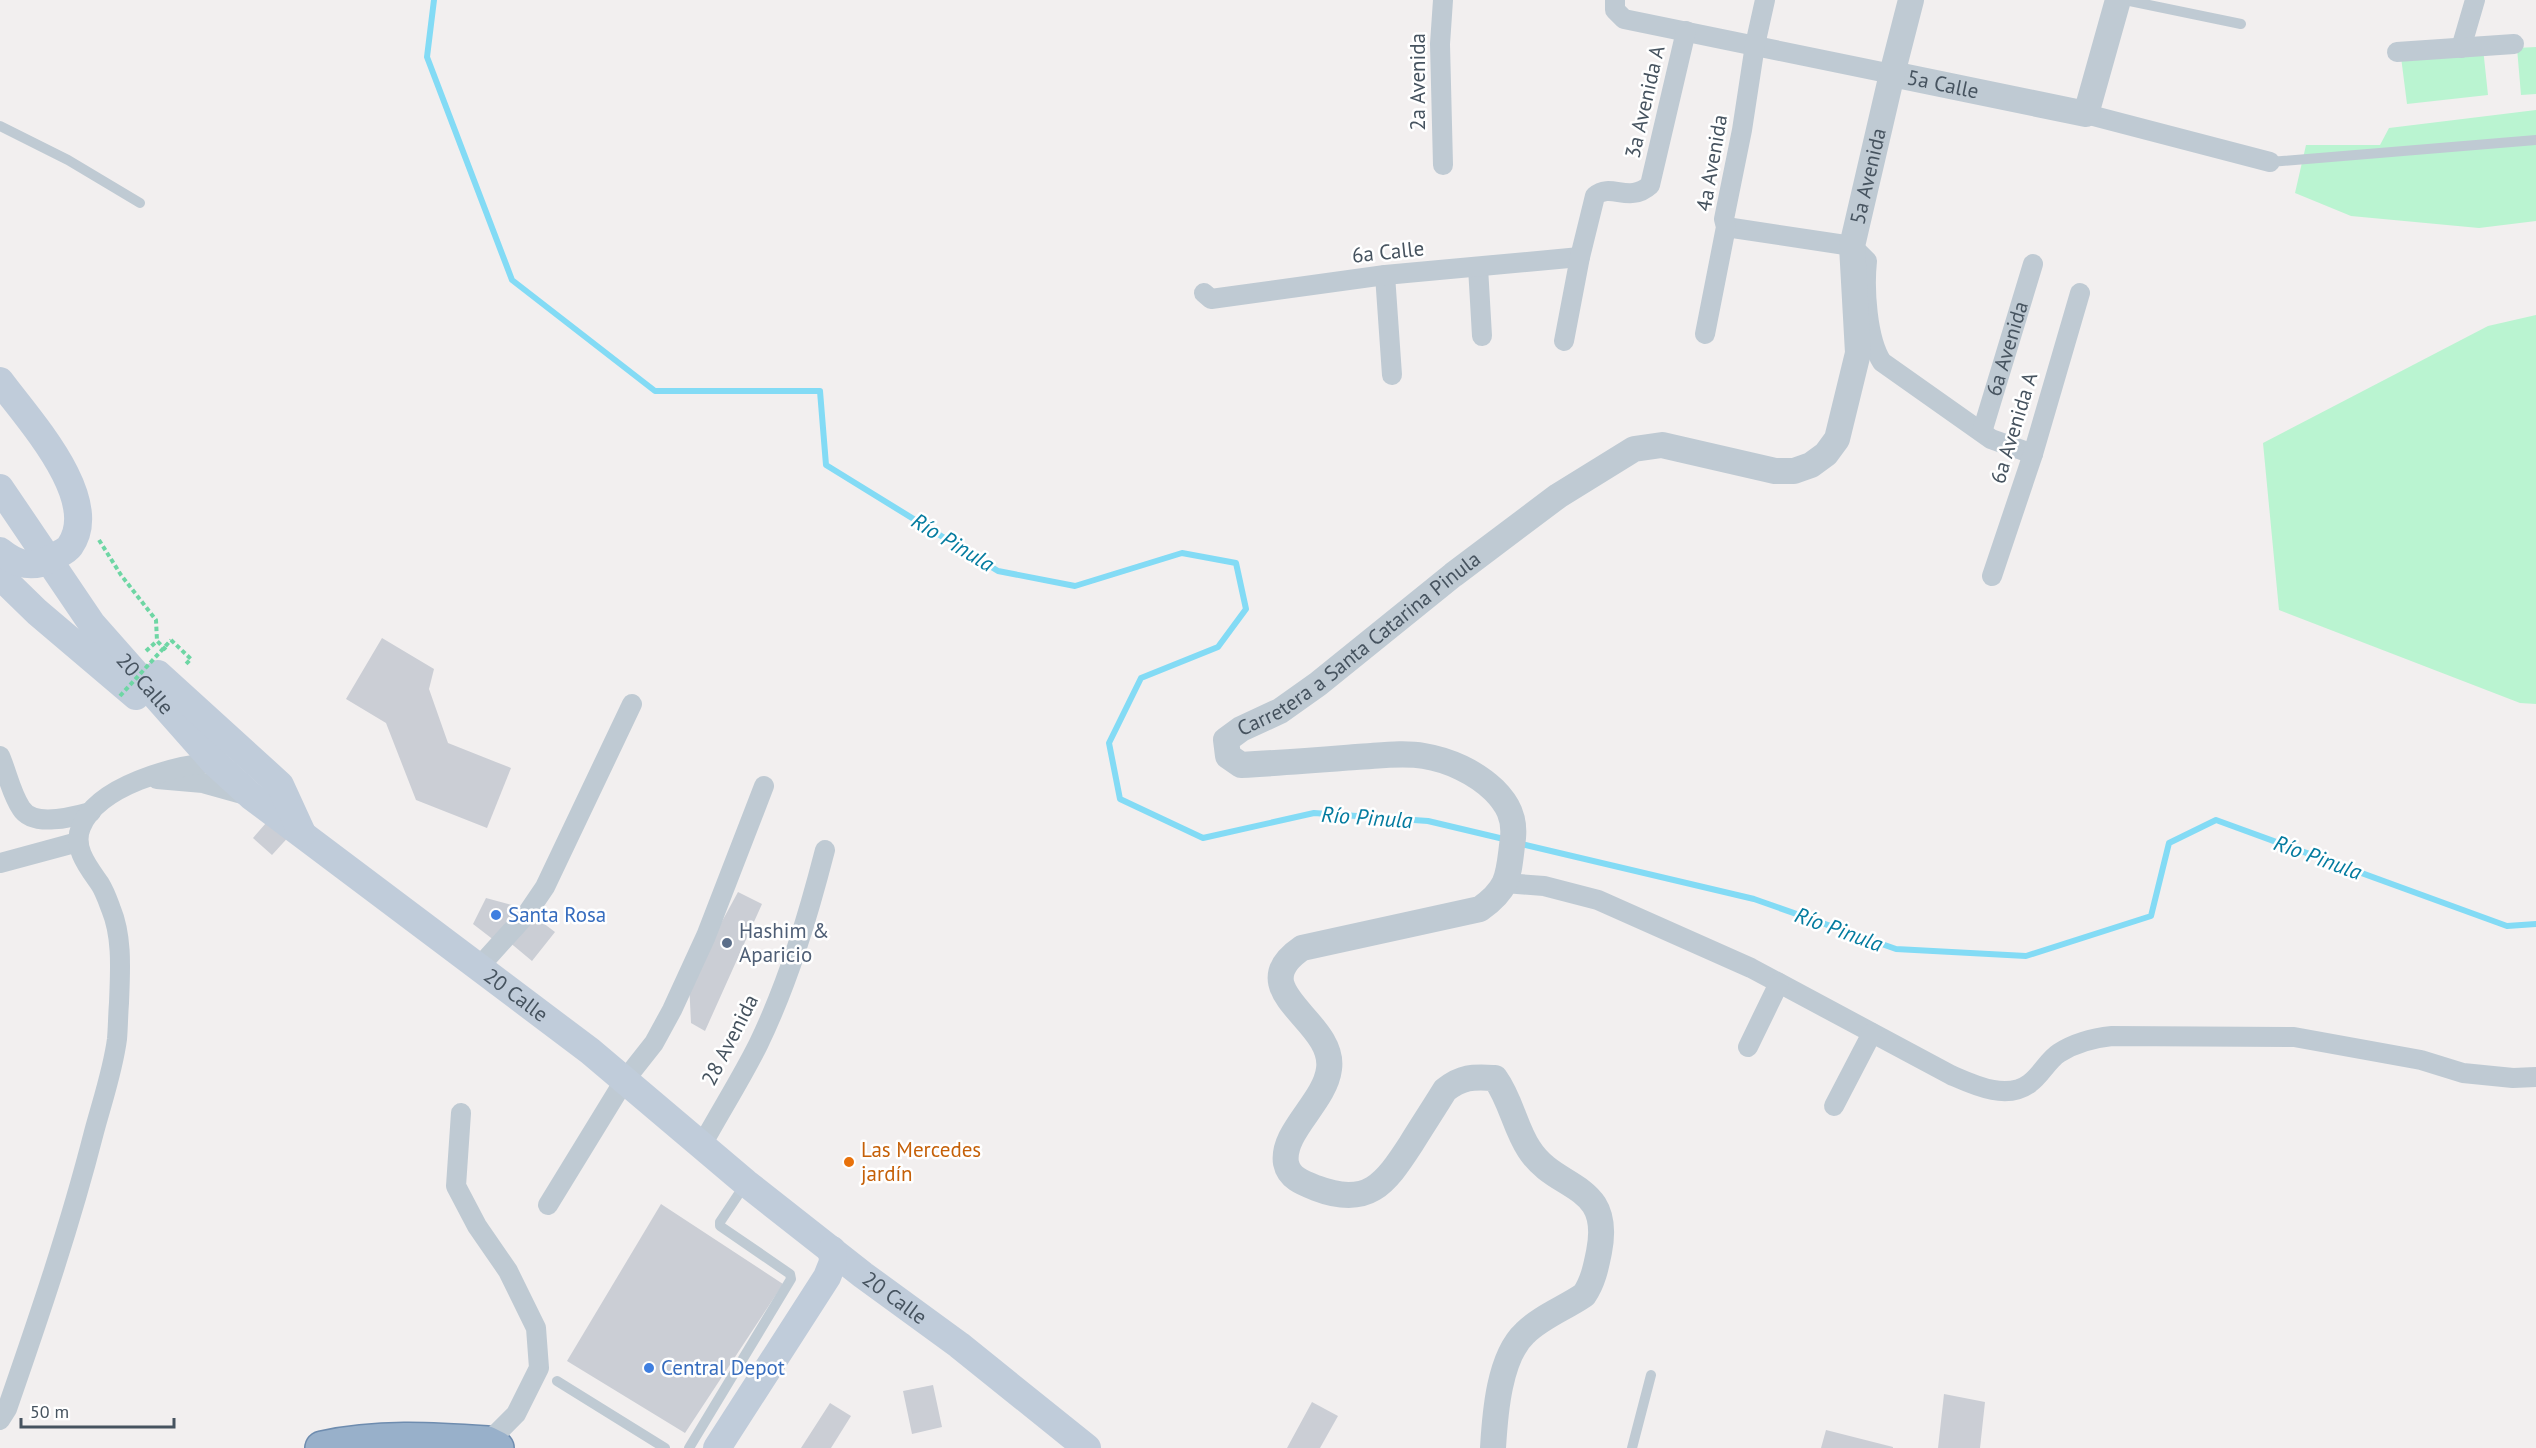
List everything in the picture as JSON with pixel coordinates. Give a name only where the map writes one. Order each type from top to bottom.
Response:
[{"type":"highway","points":[[322,1448],[349,1442],[411,1438],[492,1446]]},
{"type":"main road","points":[[0,381],[60,464],[72,486],[79,524],[69,548],[39,565],[23,565],[0,551]]},
{"type":"main road","points":[[0,469],[91,599],[133,649],[198,712],[280,785],[303,835]]},
{"type":"main road","name":"20 Calle","points":[[0,488],[92,624],[214,762],[251,796],[590,1051],[746,1183],[863,1275],[959,1345],[1087,1448]]},
{"type":"main road","points":[[0,576],[37,612],[134,694],[181,725]]},
{"type":"main road","points":[[717,1448],[827,1277],[833,1262],[832,1250]]},
{"type":"main road","points":[[734,1448],[840,1285],[863,1275]]},
{"type":"street","name":"2a Avenida","points":[[1443,0],[1440,45],[1443,165]]},
{"type":"street","name":"4a Avenida","points":[[1705,334],[1726,227],[1724,219],[1742,130],[1755,45],[1765,0]]},
{"type":"street","name":"5a Avenida","points":[[1858,353],[1852,246],[1911,0]]},
{"type":"street","points":[[2086,114],[2118,0]]},
{"type":"street","points":[[2462,48],[2475,0]]},
{"type":"street","name":"5a Calle","points":[[1616,6],[1624,19],[2086,114],[2270,162]]},
{"type":"street","name":"3a Avenida A","points":[[1580,257],[1596,196],[1603,191],[1634,194],[1643,192],[1650,185],[1686,31]]},
{"type":"street","points":[[2397,52],[2514,44]]},
{"type":"street","points":[[1726,227],[1852,246],[1867,261],[1865,273],[1871,338],[1882,362],[1991,439],[2032,454]]},
{"type":"street","points":[[1564,340],[1580,257]]},
{"type":"street","name":"6a Calle","points":[[1204,293],[1211,299],[1385,275],[1580,257]]},
{"type":"street","name":"6a Avenida","points":[[1982,432],[2033,264]]},
{"type":"street","points":[[1478,267],[1482,336]]},
{"type":"street","points":[[1385,275],[1392,375]]},
{"type":"street","name":"6a Avenida A","points":[[1992,576],[2032,454],[2080,293]]},
{"type":"street","name":"Carretera a Santa Catarina Pinula","points":[[1507,873],[1515,823],[1505,801],[1490,786],[1468,771],[1446,761],[1423,755],[1241,765],[1228,756],[1226,740],[1242,729],[1280,711],[1318,684],[1454,575],[1558,496],[1634,449],[1662,445],[1775,471],[1794,471],[1811,465],[1826,454],[1837,439],[1858,353]]},
{"type":"street","points":[[479,967],[526,915],[545,887],[632,704]]},
{"type":"street","points":[[0,756],[21,810],[34,818],[66,819],[91,812]]},
{"type":"street","points":[[0,1419],[7,1409],[49,1289],[86,1164],[117,1041],[120,975],[118,937],[112,912],[101,886],[86,867],[78,842],[81,828],[91,812],[116,790],[186,765],[214,762]]},
{"type":"street","points":[[149,778],[203,783],[251,796]]},
{"type":"street","points":[[548,1205],[624,1081],[654,1043],[672,1010],[706,936],[764,786]]},
{"type":"street","points":[[0,863],[78,842]]},
{"type":"street","name":"28 Avenida","points":[[702,1145],[757,1046],[775,1007],[798,948],[825,849]]},
{"type":"street","points":[[1493,1448],[1495,1421],[1508,1357],[1524,1333],[1584,1295],[1591,1285],[1601,1241],[1598,1211],[1590,1198],[1542,1164],[1529,1149],[1504,1091],[1495,1078],[1473,1077],[1458,1080],[1445,1090],[1391,1174],[1369,1191],[1356,1195],[1342,1195],[1329,1193],[1297,1181],[1286,1164],[1287,1145],[1322,1092],[1329,1070],[1329,1058],[1321,1035],[1283,994],[1280,978],[1284,963],[1302,948],[1480,909],[1497,896],[1507,873],[1544,886],[1598,900],[1752,968],[1958,1078],[1995,1091],[2014,1091],[2030,1084],[2058,1053],[2088,1039],[2112,1036],[2294,1037],[2421,1060],[2463,1073],[2513,1078],[2536,1077]]},
{"type":"street","points":[[1748,1047],[1779,983]]},
{"type":"street","points":[[1834,1106],[1872,1033]]},
{"type":"street","points":[[461,1113],[456,1186],[477,1226],[508,1271],[536,1328],[539,1368],[516,1414],[492,1446]]},
{"type":"lane","points":[[2125,0],[2241,24]]},
{"type":"lane","points":[[0,126],[68,160],[140,203]]},
{"type":"lane","points":[[2270,162],[2536,140]]},
{"type":"lane","points":[[689,1448],[791,1279],[790,1274],[720,1226],[720,1222],[746,1183]]},
{"type":"lane","points":[[1632,1448],[1651,1375]]},
{"type":"lane","points":[[557,1381],[665,1448]]},
{"type":"path","points":[[96,535],[121,575],[156,620],[157,641],[170,654]]},
{"type":"path","points":[[120,696],[171,640],[191,659],[183,667],[176,661]]},
{"type":"green space","points":[[2536,47],[2536,94],[2521,95],[2517,48]]},
{"type":"green space","points":[[2483,48],[2488,95],[2407,104],[2401,57]]},
{"type":"green space","points":[[2536,110],[2536,221],[2479,228],[2351,216],[2295,193],[2306,145],[2380,145],[2389,128]]},
{"type":"green space","points":[[2536,315],[2536,704],[2520,703],[2279,610],[2263,443],[2488,326]]},
{"type":"building","points":[[382,638],[434,669],[429,689],[448,743],[511,768],[487,828],[416,800],[386,723],[346,699]]},
{"type":"building","points":[[273,815],[293,832],[272,855],[253,838]]},
{"type":"building","name":"Hashim & Aparicio","points":[[738,892],[762,904],[705,1031],[691,1023],[689,982]]},
{"type":"building","name":"Santa Rosa","points":[[486,898],[519,907],[499,944],[473,924]]},
{"type":"building","points":[[530,913],[555,932],[532,961],[508,941]]},
{"type":"building","points":[[661,1204],[783,1284],[685,1433],[567,1361]]},
{"type":"building","points":[[933,1385],[942,1427],[912,1434],[903,1391]]},
{"type":"building","points":[[1944,1394],[1985,1402],[1980,1448],[1938,1448]]},
{"type":"building","points":[[1312,1402],[1338,1416],[1320,1448],[1287,1448]]},
{"type":"building","points":[[830,1403],[851,1416],[831,1448],[801,1448]]},
{"type":"building","points":[[1826,1430],[1893,1447],[1893,1448],[1821,1448]]},
{"type":"waterway","name":"Río Pinula","points":[[434,0],[427,57],[512,280],[655,391],[820,391],[826,465],[998,571],[1075,586],[1182,553],[1236,563],[1246,609],[1218,647],[1141,678],[1109,743],[1120,799],[1203,838],[1314,813],[1428,821],[1508,840]]},
{"type":"waterway","name":"Río Pinula","points":[[1517,843],[1754,899],[1896,949],[2026,956],[2151,916],[2169,843],[2216,820],[2507,926],[2536,924]]},
{"type":"place","name":"Santa Rosa","points":[[496,915]]},
{"type":"place","name":"Hashim & Aparicio","points":[[727,943]]},
{"type":"place","name":"Las Mercedes jardín","points":[[849,1162]]},
{"type":"place","name":"Central Depot","points":[[649,1368]]}]
